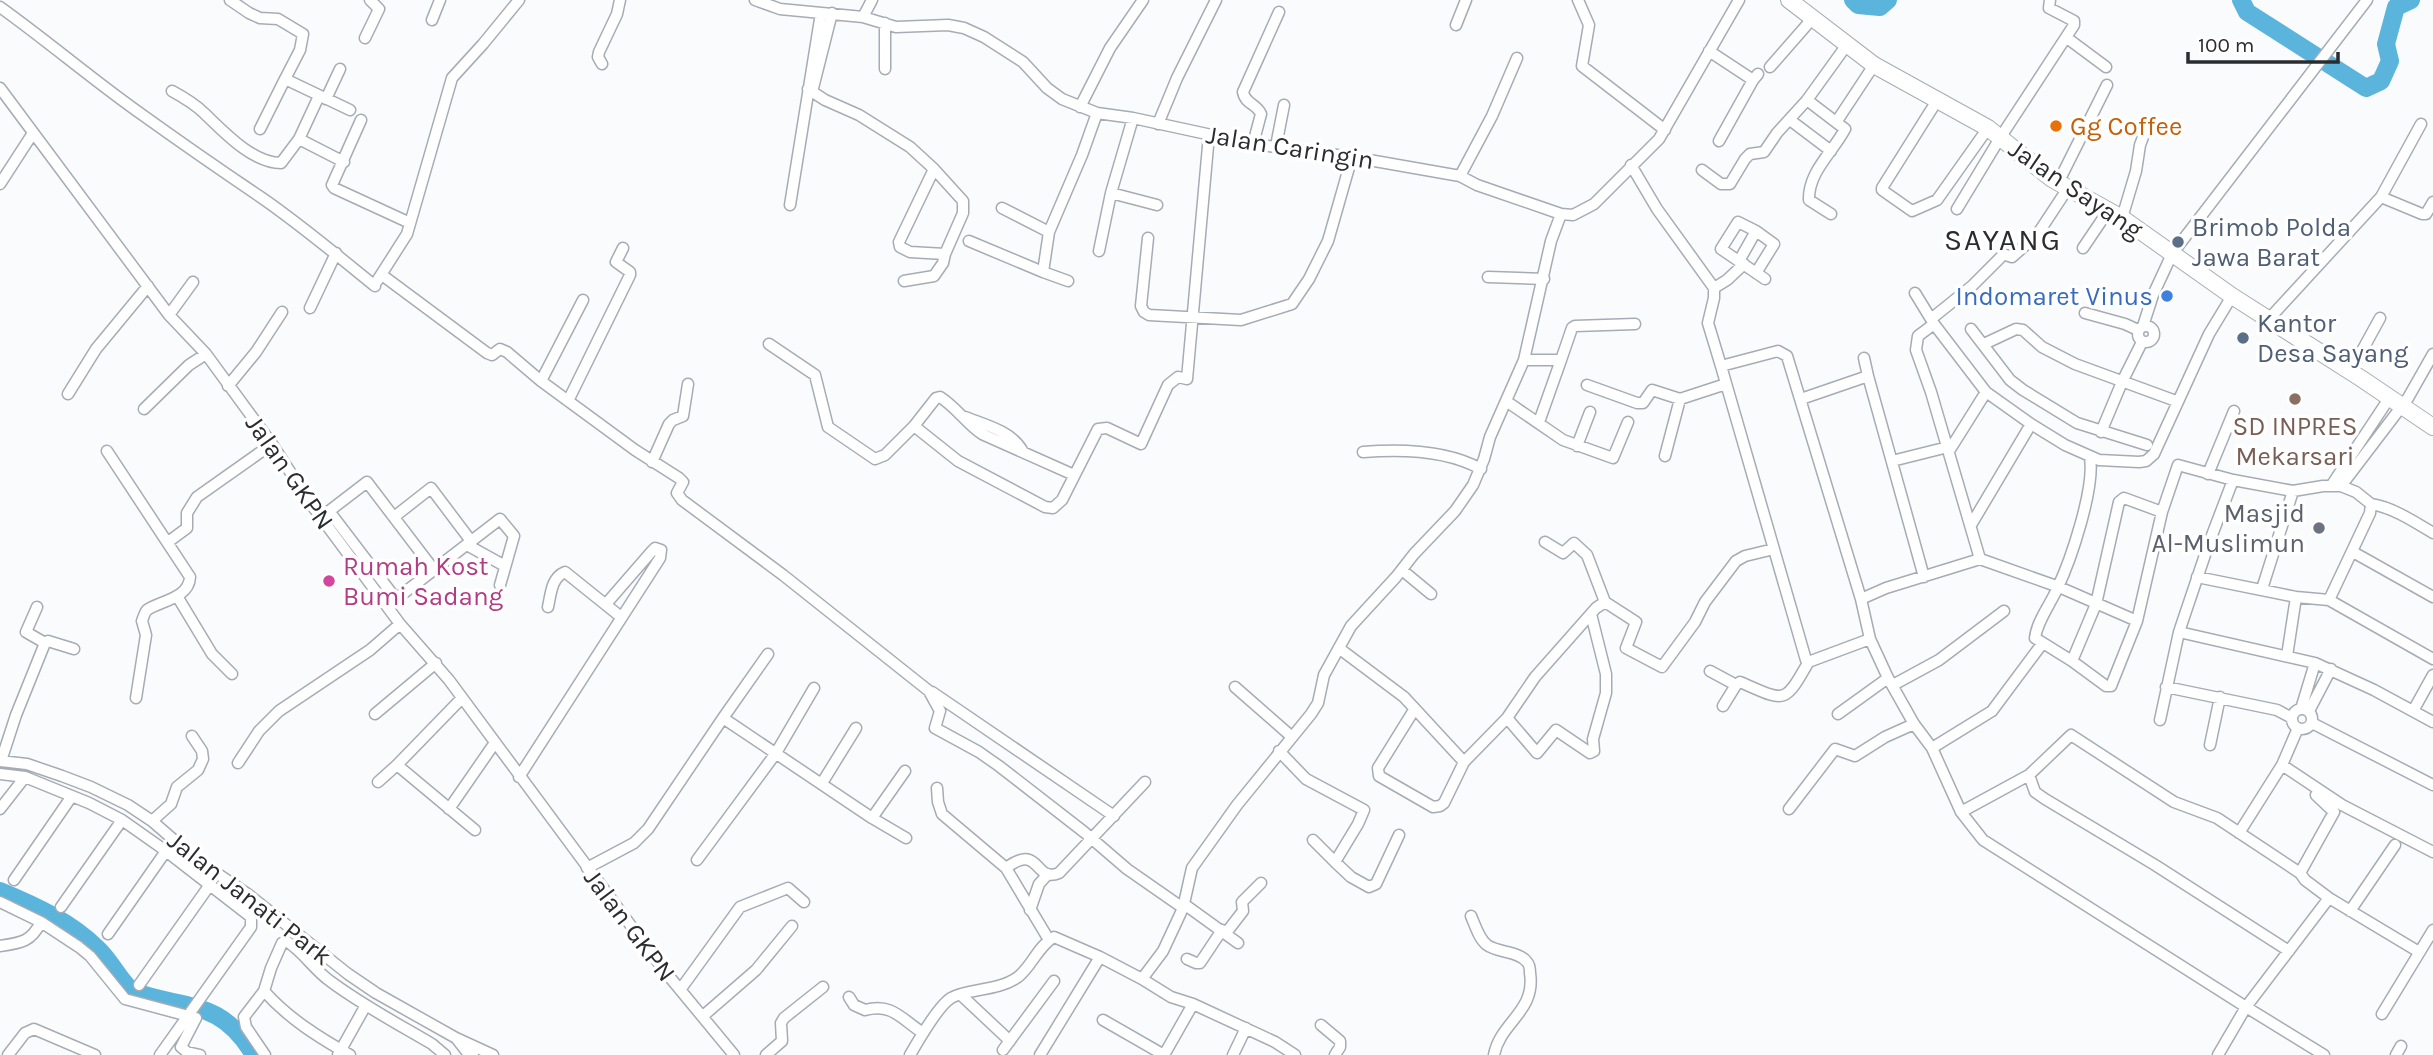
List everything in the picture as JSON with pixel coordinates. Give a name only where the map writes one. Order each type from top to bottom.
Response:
[{"type":"main road","name":"Jalan Sayang","points":[[1790,0],[1846,46],[1874,65],[1994,133],[2063,186],[2115,215],[2173,258],[2433,427]]},
{"type":"street","points":[[230,0],[249,13],[260,18],[278,19],[303,34],[300,50],[260,130]]},
{"type":"street","points":[[365,37],[379,9],[370,0]]},
{"type":"street","points":[[432,20],[440,0]]},
{"type":"street","points":[[0,7],[50,42],[70,62],[143,116],[263,198],[336,253],[377,289],[382,275],[407,234],[452,78],[484,44],[519,0]]},
{"type":"street","points":[[601,64],[599,52],[617,14],[620,0]]},
{"type":"street","name":"Jalan Caringin","points":[[755,0],[780,9],[863,17],[896,27],[948,25],[964,28],[984,37],[1023,62],[1047,88],[1062,99],[1097,113],[1133,118],[1253,144],[1352,157],[1460,176],[1477,185],[1561,214]]},
{"type":"street","points":[[863,17],[872,0]]},
{"type":"street","points":[[1080,107],[1110,48],[1143,0]]},
{"type":"street","points":[[1158,124],[1177,78],[1216,0]]},
{"type":"street","points":[[1456,25],[1466,0]]},
{"type":"street","points":[[1578,0],[1589,25],[1582,66],[1665,130]]},
{"type":"street","points":[[1142,979],[1163,951],[1183,906],[1192,868],[1318,703],[1324,675],[1351,626],[1455,511],[1473,485],[1490,437],[1524,360],[1551,241],[1561,214],[1573,215],[1586,210],[1654,145],[1739,0]]},
{"type":"street","points":[[1938,99],[1882,188],[1912,211],[1937,200],[1994,133],[2067,38],[2074,21],[2049,8],[2050,0]]},
{"type":"street","points":[[2101,432],[2141,333],[2153,295],[2173,258],[2320,68],[2367,0]]},
{"type":"street","points":[[2328,57],[2375,0]]},
{"type":"street","points":[[1253,144],[1261,114],[1258,108],[1245,99],[1243,92],[1279,12]]},
{"type":"street","points":[[790,205],[826,13]]},
{"type":"street","points":[[1770,67],[1812,19]]},
{"type":"street","points":[[885,23],[885,69]]},
{"type":"street","points":[[2067,38],[2106,67]]},
{"type":"street","points":[[1702,170],[1721,184],[1730,184],[1745,159],[1751,154],[1764,152],[1807,100],[1846,46]]},
{"type":"street","points":[[1709,51],[1756,77],[1719,141]]},
{"type":"street","points":[[1460,176],[1492,116],[1517,58]]},
{"type":"street","points":[[1837,121],[1874,65]]},
{"type":"street","points":[[172,91],[204,112],[230,139],[248,151],[273,163],[281,163],[299,139],[341,69]]},
{"type":"street","points":[[285,79],[350,110]]},
{"type":"street","points":[[1980,559],[1916,350],[1918,336],[2002,256],[2012,257],[2037,235],[2063,186],[2107,85]]},
{"type":"street","name":"Jalan GKPN","points":[[0,89],[169,314],[206,354],[272,444],[285,467],[325,514],[400,624],[436,663],[587,868],[680,990],[734,1055]]},
{"type":"street","points":[[810,92],[859,115],[910,147],[963,201],[963,213],[943,263],[934,276],[904,281]]},
{"type":"street","points":[[1807,100],[1845,129],[1814,176],[1809,193],[1809,200],[1831,214]]},
{"type":"street","points":[[1276,146],[1284,105]]},
{"type":"street","points":[[1043,272],[1049,232],[1097,113]]},
{"type":"street","points":[[1099,251],[1111,193],[1133,118]]},
{"type":"street","points":[[361,120],[332,185],[410,223]]},
{"type":"street","points":[[1790,120],[1831,151]]},
{"type":"street","points":[[2268,320],[2381,197],[2421,124]]},
{"type":"street","points":[[2083,248],[2115,215],[2136,171],[2140,145],[2146,130]]},
{"type":"street","points":[[0,184],[33,133]]},
{"type":"street","points":[[1957,209],[1994,133]]},
{"type":"street","points":[[914,426],[958,461],[1045,507],[1053,508],[1059,504],[1098,429],[1107,428],[1141,444],[1168,385],[1178,377],[1187,379],[1209,135]]},
{"type":"street","points":[[299,139],[344,162]]},
{"type":"street","points":[[1148,238],[1141,306],[1149,315],[1241,320],[1292,304],[1309,279],[1328,241],[1352,157]]},
{"type":"street","points":[[1631,165],[1657,209],[1714,288],[1708,323],[1804,656],[1809,660]]},
{"type":"street","points":[[934,169],[899,242],[900,247],[910,252],[945,254]]},
{"type":"street","points":[[1111,193],[1157,205]]},
{"type":"street","points":[[2381,197],[2426,214],[2433,202]]},
{"type":"street","points":[[1002,208],[1049,232]]},
{"type":"street","points":[[1738,222],[1756,231],[1779,246],[1761,276],[1721,248],[1738,222]]},
{"type":"street","points":[[1714,288],[1727,280],[1741,262],[1756,231]]},
{"type":"street","points":[[969,241],[1068,281]]},
{"type":"street","points":[[570,399],[630,275],[630,272],[616,262],[624,248]]},
{"type":"street","points":[[310,308],[336,253]]},
{"type":"street","points":[[382,275],[487,353],[492,355],[502,350],[652,462],[682,481],[677,492],[682,500],[783,575],[929,691],[1114,816]]},
{"type":"street","points":[[1488,277],[1544,279]]},
{"type":"street","points":[[169,314],[193,282]]},
{"type":"street","points":[[68,394],[96,349],[148,286]]},
{"type":"street","points":[[1915,293],[1986,392],[2031,424],[2090,458],[2110,462],[2146,461],[2154,454],[2209,334],[2232,296]]},
{"type":"street","points":[[543,379],[583,300]]},
{"type":"street","points":[[228,386],[256,352],[282,312]]},
{"type":"street","points":[[2085,313],[2125,324],[2141,333]]},
{"type":"street","points":[[2351,372],[2380,318]]},
{"type":"street","points":[[1539,422],[1572,328],[1635,324]]},
{"type":"street","points":[[1971,328],[1997,365],[2017,385],[2077,424],[2147,445]]},
{"type":"street","points":[[1984,345],[2016,329],[2023,330],[2042,347],[2075,364],[2176,401]]},
{"type":"street","points":[[769,344],[815,375],[828,428],[875,459],[886,455],[936,398],[942,398],[965,417],[971,427],[982,434],[1074,475]]},
{"type":"street","points":[[1721,366],[1778,351],[1787,356],[1861,599],[1870,639],[1914,724],[1932,748],[1961,812],[1983,840],[2323,1055]]},
{"type":"street","points":[[144,409],[189,365],[206,354]]},
{"type":"street","points":[[2336,486],[2395,401],[2433,354]]},
{"type":"street","points":[[1864,358],[1924,578]]},
{"type":"street","points":[[1524,360],[1561,360]]},
{"type":"street","points":[[1801,399],[1868,376]]},
{"type":"street","points":[[652,462],[669,424],[683,416],[688,384]]},
{"type":"street","points":[[1587,385],[1643,403],[1652,390],[1680,399],[1726,384]]},
{"type":"street","points":[[1892,461],[1948,449],[1986,392]]},
{"type":"street","points":[[1665,456],[1680,399]]},
{"type":"street","points":[[1506,401],[1558,437],[1613,458],[1616,457],[1628,422]]},
{"type":"street","points":[[2208,474],[2234,411]]},
{"type":"street","points":[[1577,446],[1590,412]]},
{"type":"street","points":[[1971,525],[2031,424]]},
{"type":"street","points":[[168,542],[187,528],[187,513],[197,496],[272,444]]},
{"type":"street","points":[[1363,452],[1401,451],[1452,458],[1480,468]]},
{"type":"street","points":[[107,452],[190,577],[189,585],[163,605],[148,610],[142,621],[146,635],[136,698]]},
{"type":"street","points":[[2090,458],[2091,481],[2079,527],[2059,587],[2035,638],[2109,687],[2137,621],[2162,512],[2178,465],[2233,480],[2293,491],[2336,486],[2356,492],[2371,504],[2398,514],[2433,533]]},
{"type":"street","points":[[2160,720],[2179,632],[2233,480]]},
{"type":"street","points":[[434,570],[367,482],[325,514],[396,599],[434,570],[500,519],[514,537],[500,585]]},
{"type":"street","points":[[394,517],[431,488],[469,543],[505,566]]},
{"type":"street","points":[[2262,589],[2293,491]]},
{"type":"street","points":[[2073,661],[2096,604],[2119,502],[2124,498],[2162,512]]},
{"type":"street","points":[[2329,600],[2353,552],[2370,513],[2371,504]]},
{"type":"street","points":[[1545,542],[1563,553],[1576,543],[1587,555],[1605,602],[1636,622],[1626,648],[1662,667],[1736,561],[1774,549]]},
{"type":"street","points":[[519,776],[660,558],[661,550],[655,548],[606,604]]},
{"type":"street","points":[[2353,552],[2433,597]]},
{"type":"street","points":[[1861,599],[1886,588],[1980,559],[2059,587],[2137,621]]},
{"type":"street","points":[[1402,570],[1431,594]]},
{"type":"street","points":[[548,607],[554,582],[558,575],[565,572],[621,617]]},
{"type":"street","points":[[2197,577],[2296,597],[2329,600],[2433,659]]},
{"type":"street","points":[[177,596],[212,654],[232,674]]},
{"type":"street","points":[[2287,656],[2296,597]]},
{"type":"street","points":[[1414,710],[1378,768],[1379,776],[1437,807],[1444,803],[1465,762],[1507,718],[1535,677],[1605,602]]},
{"type":"street","points":[[37,607],[26,632],[45,643],[48,641],[74,649]]},
{"type":"street","points":[[1838,714],[1891,681],[1939,660],[2004,611]]},
{"type":"street","points":[[1507,718],[1537,753],[1556,730],[1590,753],[1594,751],[1594,739],[1606,693],[1606,674],[1591,614]]},
{"type":"street","points":[[238,763],[259,731],[279,711],[370,650],[400,624]]},
{"type":"street","points":[[2179,632],[2315,663],[2433,722]]},
{"type":"street","points":[[1723,706],[1740,682],[1778,697],[1787,694],[1796,684],[1809,660],[1870,639]]},
{"type":"street","points":[[1,761],[45,643]]},
{"type":"street","points":[[1932,748],[1992,711],[2042,644]]},
{"type":"street","points":[[1340,649],[1404,698],[1465,762]]},
{"type":"street","points":[[587,868],[634,843],[648,829],[768,654]]},
{"type":"street","points":[[375,714],[436,663]]},
{"type":"street","points":[[2239,833],[2280,768],[2300,717],[2315,663]]},
{"type":"street","points":[[2300,717],[2331,669]]},
{"type":"street","points":[[1710,671],[1736,685]]},
{"type":"street","points":[[2413,711],[2433,675]]},
{"type":"street","points":[[1235,687],[1293,737]]},
{"type":"street","points":[[2166,687],[2300,717],[2306,729],[2312,723],[2433,785]]},
{"type":"street","points":[[697,860],[776,753],[814,688]]},
{"type":"street","points":[[929,691],[940,711],[935,728],[979,752],[1151,887],[1224,931],[1238,943]]},
{"type":"street","points":[[2210,746],[2220,697]]},
{"type":"street","points":[[378,782],[462,698]]},
{"type":"street","points":[[723,718],[906,838]]},
{"type":"street","points":[[1789,808],[1835,749],[1855,756],[1885,737],[1914,724]]},
{"type":"street","points":[[822,783],[856,728]]},
{"type":"street","points":[[1961,812],[2029,775],[2071,735],[2174,802],[2217,818],[2300,873],[2329,898],[2419,952]]},
{"type":"street","points":[[152,821],[171,804],[177,787],[198,771],[203,759],[202,751],[192,736]]},
{"type":"street","points":[[449,810],[494,744]]},
{"type":"street","points":[[1279,751],[1306,779],[1364,810],[1335,862]]},
{"type":"street","name":"Jalan Janati Park","points":[[1,761],[27,764],[91,787],[128,805],[348,974],[456,1038],[469,1051],[493,1055]]},
{"type":"street","points":[[397,765],[475,830]]},
{"type":"street","points":[[2280,768],[2342,805],[2433,852]]},
{"type":"street","points":[[2280,768],[2334,812],[2300,873]]},
{"type":"street","points":[[872,818],[905,771]]},
{"type":"street","points":[[0,774],[24,777],[122,820],[251,917],[251,927],[160,1055]]},
{"type":"street","points":[[2029,775],[2035,792],[2045,799],[2155,864],[2289,951]]},
{"type":"street","points":[[0,809],[24,777]]},
{"type":"street","points":[[1030,911],[1039,884],[1048,874],[1059,873],[1146,782]]},
{"type":"street","points":[[937,788],[942,814],[1006,868],[1049,940]]},
{"type":"street","points":[[14,880],[72,796]]},
{"type":"street","points":[[61,907],[122,820]]},
{"type":"street","points":[[1313,840],[1351,877],[1372,887],[1376,884],[1399,835]]},
{"type":"street","points":[[2350,911],[2395,845]]},
{"type":"street","points":[[108,934],[166,851]]},
{"type":"street","points":[[1006,868],[1019,858],[1024,858],[1031,860],[1048,874]]},
{"type":"street","points":[[1187,958],[1200,963],[1243,911],[1242,901],[1261,883]]},
{"type":"street","points":[[139,985],[209,886]]},
{"type":"street","points":[[680,990],[740,906],[788,888],[804,902]]},
{"type":"street","points":[[2218,1055],[2246,1006],[2329,898]]},
{"type":"street","points":[[0,902],[41,922],[90,956],[124,999],[192,1011],[197,1019],[181,1047],[187,1052],[200,1055]]},
{"type":"street","points":[[1471,916],[1488,946],[1524,960],[1529,965],[1532,988],[1519,1016],[1504,1031],[1494,1055]]},
{"type":"street","points":[[0,946],[34,935],[41,922]]},
{"type":"street","points":[[703,1016],[757,970],[792,926]]},
{"type":"street","points":[[2382,1014],[2433,930]]},
{"type":"street","points":[[910,1055],[950,998],[998,986],[1018,976],[1054,937],[1100,957],[1171,997],[1193,1004],[1275,1042],[1295,1055]]},
{"type":"street","points":[[265,1055],[246,1027],[244,1017],[264,990],[282,943],[286,941],[295,947],[319,974],[432,1044],[445,1055]]},
{"type":"street","points":[[1040,1055],[1100,957]]},
{"type":"street","points":[[961,995],[1007,1046],[1054,981]]},
{"type":"street","points":[[766,1055],[782,1041],[781,1023],[784,1018],[823,987]]},
{"type":"street","points":[[264,990],[288,1015],[343,1053],[366,1005]]},
{"type":"street","points":[[849,997],[854,1005],[865,1010],[880,1006],[889,1009],[923,1033]]},
{"type":"street","points":[[1103,1020],[1164,1055],[1193,1004]]},
{"type":"street","points":[[1321,1025],[1340,1041],[1335,1055]]},
{"type":"street","points":[[1233,1055],[1246,1028]]},
{"type":"street","points":[[8,1055],[24,1032],[34,1030],[74,1051],[95,1055]]},
{"type":"waterway","points":[[1853,0],[1858,5],[1880,7],[1888,0]]},
{"type":"waterway","points":[[2241,0],[2247,12],[2366,88],[2381,81],[2390,61],[2386,44],[2396,7],[2411,0]]},
{"type":"waterway","points":[[0,891],[39,908],[87,939],[103,954],[132,991],[215,1015],[241,1037],[254,1055]]},
{"type":"place","name":"Gg Coffee","points":[[2056,126]]},
{"type":"place","name":"Brimob Polda Jawa Barat","points":[[2178,242]]},
{"type":"place","name":"Indomaret Vinus","points":[[2167,296]]},
{"type":"place","name":"Kantor Desa Sayang","points":[[2243,338]]},
{"type":"place","name":"SD INPRES Mekarsari","points":[[2295,399]]},
{"type":"place","name":"Masjid Al-Muslimun","points":[[2319,528]]},
{"type":"place","name":"Rumah Kost Bumi Sadang","points":[[329,581]]},
{"type":"district","name":"SAYANG","points":[[2003,240]]}]
